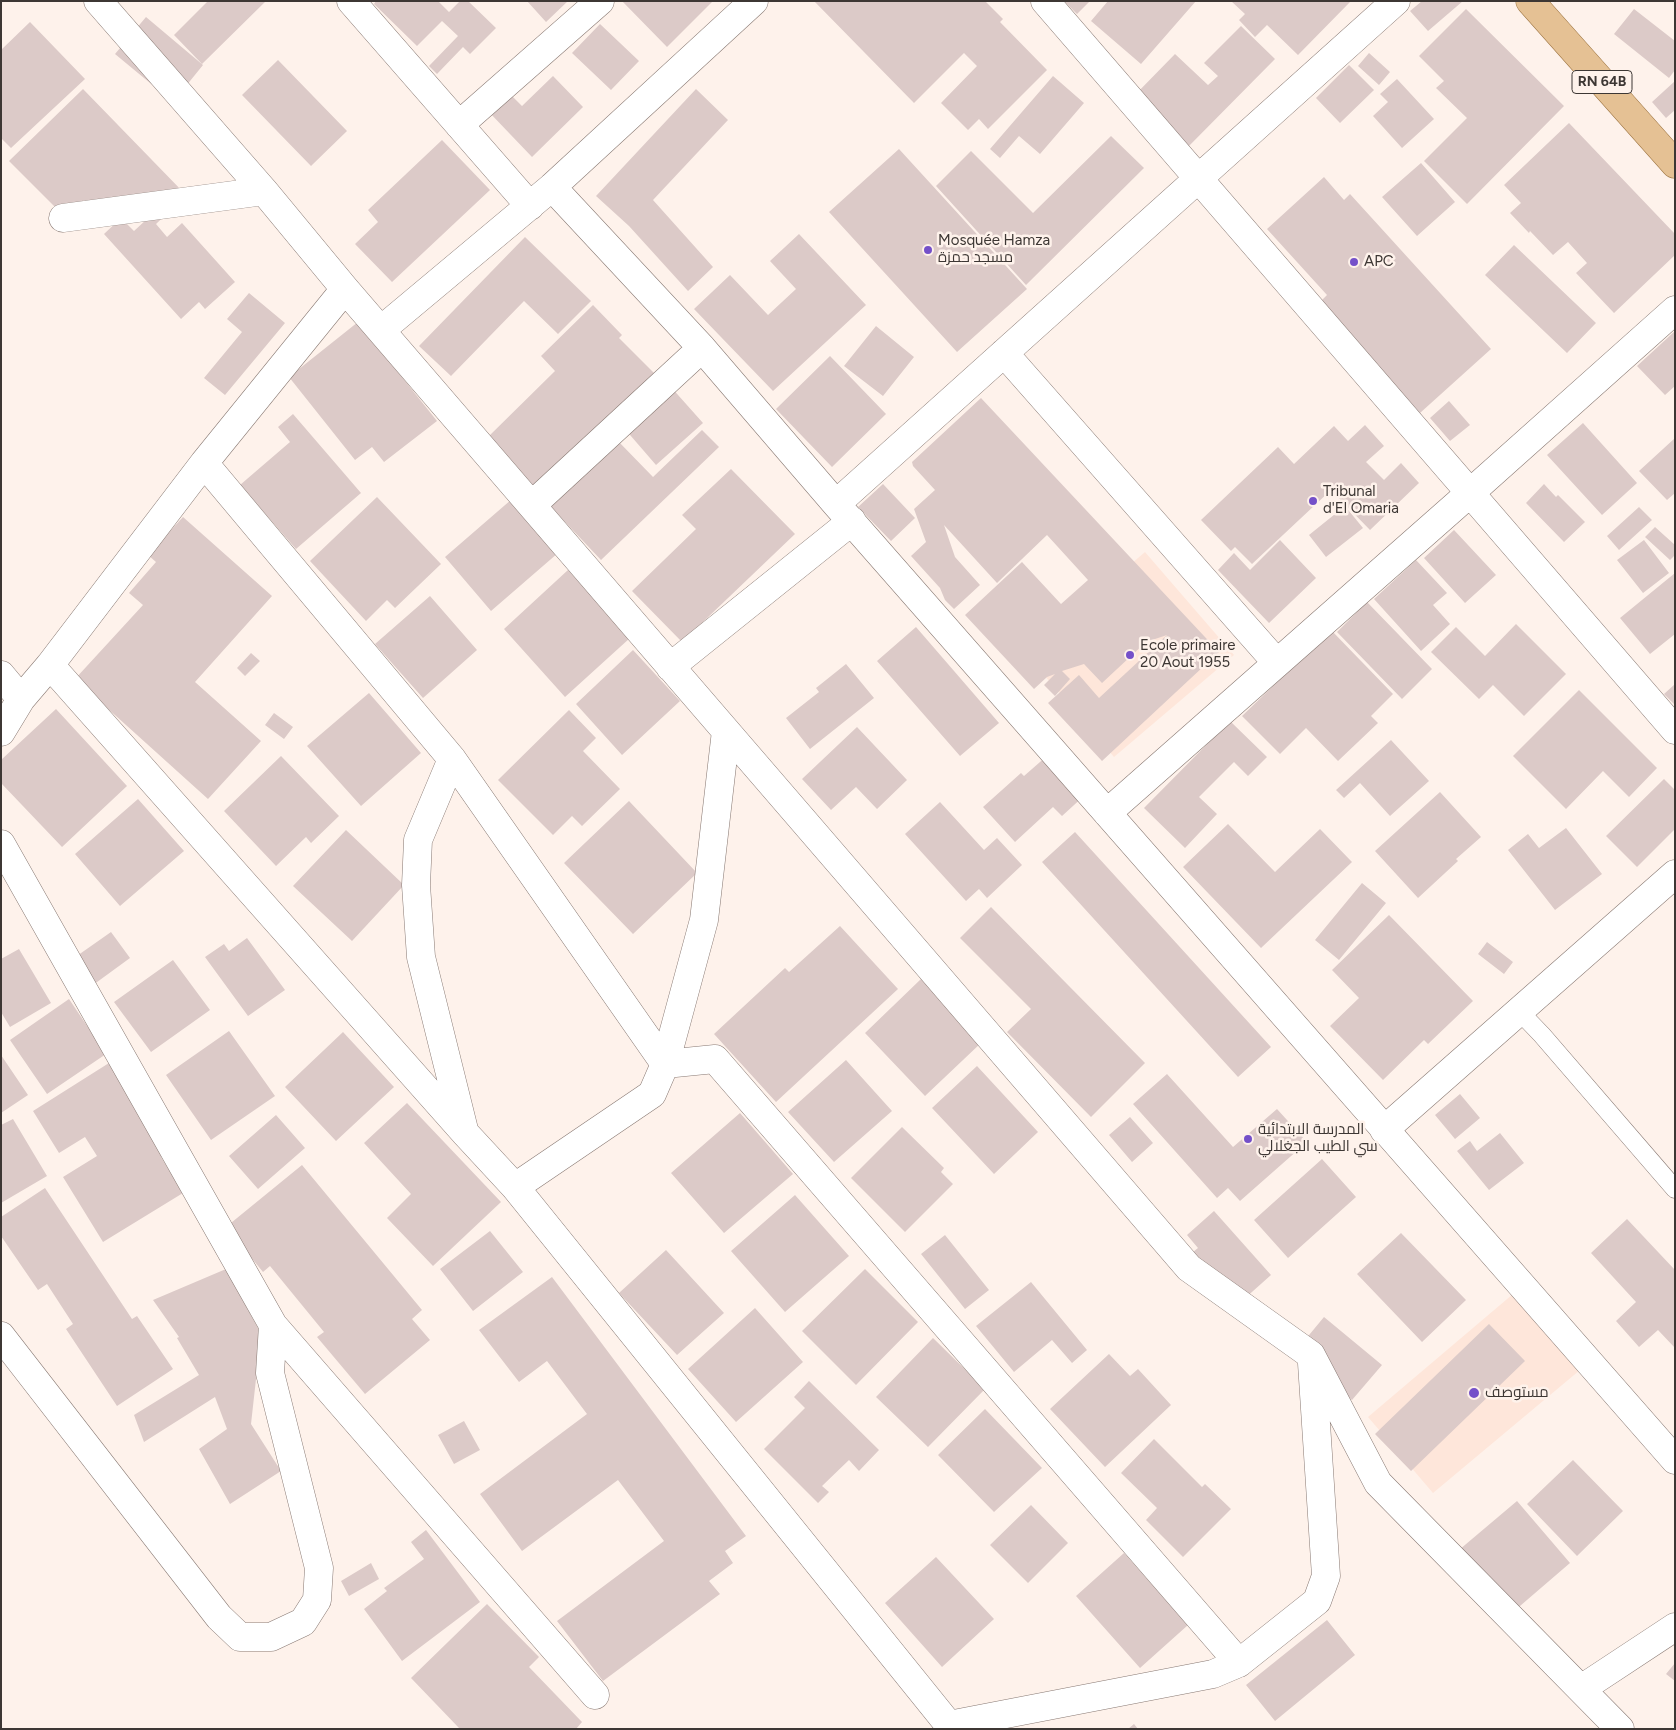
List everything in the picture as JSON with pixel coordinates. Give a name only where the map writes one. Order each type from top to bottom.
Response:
[{"type":"main road","name":"RN 64B","points":[[1530,1],[1675,164]]},
{"type":"street","points":[[98,1],[264,190],[344,289],[1189,1268],[1311,1355],[1378,1482],[1620,1729]]},
{"type":"street","points":[[351,1],[530,206]]},
{"type":"street","points":[[459,125],[600,1]]},
{"type":"street","points":[[381,330],[552,187],[754,1]]},
{"type":"street","points":[[1045,1],[1675,730]]},
{"type":"street","points":[[670,666],[844,512],[1004,353],[1396,1]]},
{"type":"street","points":[[552,187],[702,348],[1384,1130],[1675,1460]]},
{"type":"street","points":[[63,218],[264,190]]},
{"type":"street","points":[[1,732],[22,699],[204,463],[344,289]]},
{"type":"street","points":[[1107,813],[1470,494],[1675,310]]},
{"type":"street","points":[[532,505],[702,348]]},
{"type":"street","points":[[1004,353],[1277,663]]},
{"type":"street","points":[[204,463],[452,759],[665,1064]]},
{"type":"street","points":[[50,665],[515,1187],[951,1727],[1213,1674],[1239,1663],[1316,1601],[1326,1576],[1311,1355]]},
{"type":"street","points":[[1,675],[22,699]]},
{"type":"street","points":[[515,1187],[652,1094],[665,1064],[704,920],[726,731]]},
{"type":"street","points":[[452,759],[418,840],[416,885],[421,957],[465,1133]]},
{"type":"street","points":[[1,844],[273,1325],[595,1695]]},
{"type":"street","points":[[1384,1130],[1675,874]]},
{"type":"street","points":[[665,1064],[716,1059],[1239,1663]]},
{"type":"street","points":[[1,1336],[220,1617],[240,1637],[270,1637],[303,1622],[317,1600],[319,1568],[270,1373],[273,1325]]},
{"type":"street","points":[[1580,1689],[1675,1627]]},
{"type":"lane","points":[[1519,1011],[1675,1189]]},
{"type":"shaded area","name":"Ecole primaire 20 Aout 1955","points":[[1145,552],[1234,655],[1114,757],[1026,654]]},
{"type":"shaded area","name":"مستوصف","points":[[1513,1294],[1580,1370],[1433,1493],[1368,1417]]},
{"type":"building","points":[[208,1],[266,1],[202,64],[174,35]]},
{"type":"building","points":[[376,1],[438,1],[449,12],[460,1],[468,1],[496,28],[470,54],[463,47],[437,74],[429,66],[458,36],[442,21],[417,46],[374,4]]},
{"type":"building","points":[[527,1],[568,1],[546,22]]},
{"type":"building","points":[[622,1],[713,1],[667,47]]},
{"type":"building","points":[[814,1],[985,1],[1003,19],[1000,22],[1047,70],[988,129],[979,119],[968,130],[941,103],[977,66],[964,53],[914,103]]},
{"type":"building","points":[[1064,1],[1090,1],[1077,14]]},
{"type":"building","points":[[1108,1],[1196,1],[1141,64],[1091,21]]},
{"type":"building","points":[[1231,1],[1351,1],[1298,55],[1267,25],[1255,37],[1239,20],[1245,14]]},
{"type":"building","points":[[1422,1],[1463,1],[1428,31],[1410,11]]},
{"type":"building","points":[[1466,9],[1564,106],[1467,204],[1424,161],[1467,118],[1436,88],[1444,81],[1419,56]]},
{"type":"building","points":[[1634,9],[1675,41],[1675,70],[1669,78],[1614,34]]},
{"type":"building","points":[[146,17],[203,65],[173,102],[115,54]]},
{"type":"building","points":[[30,22],[85,79],[11,148],[1,138],[1,50]]},
{"type":"building","points":[[600,24],[639,61],[611,90],[572,53]]},
{"type":"building","points":[[1241,26],[1275,59],[1186,149],[1133,97],[1175,54],[1208,85],[1218,76],[1204,63]]},
{"type":"building","points":[[1369,53],[1390,72],[1379,85],[1358,66]]},
{"type":"building","points":[[278,60],[347,131],[311,166],[242,95]]},
{"type":"building","points":[[1349,65],[1374,90],[1340,123],[1316,98]]},
{"type":"building","points":[[553,76],[583,107],[532,157],[488,111],[508,92],[522,106]]},
{"type":"building","points":[[1053,76],[1084,103],[1040,154],[1019,136],[1000,158],[990,149]]},
{"type":"building","points":[[1397,79],[1434,119],[1402,148],[1373,116],[1388,102],[1380,94]]},
{"type":"building","points":[[1675,81],[1675,110],[1666,118],[1652,102]]},
{"type":"building","points":[[83,89],[186,195],[156,224],[167,237],[182,223],[235,282],[205,309],[199,302],[181,319],[104,234],[121,218],[134,231],[147,219],[132,203],[109,225],[84,200],[66,218],[9,161]]},
{"type":"building","points":[[696,89],[728,120],[653,200],[713,267],[688,291],[629,226],[596,196]]},
{"type":"building","points":[[1569,123],[1675,234],[1675,255],[1614,313],[1576,273],[1587,263],[1568,242],[1553,255],[1510,213],[1521,203],[1504,185]]},
{"type":"building","points":[[1111,136],[1144,168],[1026,285],[936,186],[971,151],[1033,213]]},
{"type":"building","points":[[442,140],[490,190],[392,282],[355,244],[378,222],[368,210]]},
{"type":"building","name":"Mosquée Hamza مسجد حمزة","points":[[899,149],[1027,289],[957,352],[829,212]]},
{"type":"building","points":[[1421,163],[1455,202],[1417,236],[1382,197]]},
{"type":"building","name":"APC","points":[[1324,177],[1344,200],[1350,194],[1491,349],[1420,413],[1320,302],[1327,295],[1267,229]]},
{"type":"building","points":[[799,234],[866,305],[773,391],[694,309],[730,275],[768,315],[796,289],[770,261]]},
{"type":"building","points":[[525,237],[591,301],[558,334],[524,301],[451,376],[419,346]]},
{"type":"building","points":[[1514,245],[1596,323],[1567,353],[1485,275]]},
{"type":"building","points":[[249,293],[285,323],[225,395],[204,378],[242,332],[227,319]]},
{"type":"building","points":[[593,305],[622,335],[619,338],[655,374],[538,490],[487,438],[555,371],[541,356]]},
{"type":"building","points":[[358,322],[437,421],[384,462],[372,447],[355,460],[289,377]]},
{"type":"building","points":[[876,326],[914,357],[883,396],[844,366]]},
{"type":"building","points":[[1675,331],[1675,386],[1665,395],[1637,366]]},
{"type":"building","points":[[830,356],[886,414],[832,467],[776,409]]},
{"type":"building","points":[[670,386],[703,423],[656,465],[624,428]]},
{"type":"building","points":[[981,398],[1219,652],[1102,761],[1048,703],[1079,675],[1099,698],[1167,635],[1146,642],[1102,683],[1084,664],[1062,671],[1070,679],[1055,696],[1044,685],[1055,674],[1047,677],[1034,689],[965,615],[1022,562],[1061,604],[1088,580],[1047,535],[997,583],[944,525],[955,557],[980,585],[954,609],[945,600],[940,588],[911,556],[926,542],[914,509],[935,490],[913,466],[912,462]]},
{"type":"building","points":[[1449,401],[1470,425],[1450,441],[1430,418]]},
{"type":"building","points":[[293,414],[361,493],[296,549],[240,485],[290,442],[278,427]]},
{"type":"building","points":[[1583,423],[1637,483],[1602,515],[1547,455]]},
{"type":"building","points":[[1365,425],[1384,446],[1366,462],[1384,480],[1401,463],[1419,483],[1370,530],[1331,490],[1252,564],[1235,547],[1231,551],[1201,520],[1278,447],[1294,464],[1334,426],[1348,441]]},
{"type":"building","points":[[702,430],[719,447],[601,560],[550,506],[618,441],[653,477]]},
{"type":"building","points":[[1675,438],[1675,493],[1667,500],[1639,471]]},
{"type":"building","points":[[731,469],[795,534],[682,642],[632,591],[696,529],[682,515]]},
{"type":"building","points":[[883,484],[915,518],[891,541],[858,507]]},
{"type":"building","points":[[1544,484],[1585,522],[1564,542],[1526,503]]},
{"type":"building","points":[[377,497],[441,564],[395,608],[387,600],[366,621],[310,561]]},
{"type":"building","points":[[512,499],[558,553],[491,611],[445,557]]},
{"type":"building","points":[[1345,506],[1363,528],[1326,557],[1309,535]]},
{"type":"building","points":[[1639,507],[1652,520],[1619,550],[1607,536]]},
{"type":"building","points":[[183,517],[272,596],[195,682],[261,741],[208,799],[75,679],[143,605],[129,593],[156,562],[148,555]]},
{"type":"building","points":[[1655,527],[1675,545],[1675,555],[1670,560],[1645,537]]},
{"type":"building","points":[[1454,530],[1496,575],[1465,603],[1424,558]]},
{"type":"building","points":[[1280,540],[1316,578],[1269,623],[1218,570],[1234,553],[1250,570]]},
{"type":"building","points":[[1644,540],[1669,573],[1643,593],[1617,560]]},
{"type":"building","points":[[1416,560],[1447,593],[1433,605],[1450,624],[1421,651],[1374,599]]},
{"type":"building","points":[[568,570],[630,638],[565,697],[504,629]]},
{"type":"building","points":[[1675,573],[1675,634],[1650,654],[1620,618]]},
{"type":"building","points":[[430,596],[477,650],[423,698],[375,644]]},
{"type":"building","points":[[1367,602],[1432,669],[1402,699],[1337,632]]},
{"type":"building","points":[[1516,624],[1566,674],[1524,716],[1493,685],[1479,699],[1431,652],[1456,627],[1485,656]]},
{"type":"building","points":[[916,627],[999,723],[960,756],[877,661]]},
{"type":"building","points":[[1331,630],[1393,694],[1371,716],[1378,723],[1338,761],[1306,728],[1280,754],[1242,716]]},
{"type":"building","points":[[633,650],[680,701],[622,755],[576,704]]},
{"type":"building","points":[[251,653],[260,661],[245,676],[237,668]]},
{"type":"building","points":[[846,664],[874,698],[810,749],[786,718],[819,692],[816,688]]},
{"type":"building","points":[[1675,684],[1675,705],[1664,694]]},
{"type":"building","points":[[1579,690],[1657,768],[1629,797],[1603,771],[1566,809],[1513,756]]},
{"type":"building","points":[[369,693],[421,753],[361,806],[307,746]]},
{"type":"building","points":[[56,709],[127,786],[62,847],[1,783],[1,760]]},
{"type":"building","points":[[569,710],[596,738],[583,751],[620,789],[582,826],[572,816],[553,835],[498,780]]},
{"type":"building","points":[[274,713],[293,727],[284,739],[265,725]]},
{"type":"building","points":[[1230,721],[1267,757],[1248,776],[1234,762],[1199,797],[1217,814],[1185,848],[1144,808]]},
{"type":"building","points":[[857,727],[907,780],[877,809],[856,787],[831,810],[802,779]]},
{"type":"building","points":[[1391,740],[1429,781],[1390,816],[1360,783],[1344,798],[1336,790]]},
{"type":"building","points":[[1048,755],[1085,795],[1062,816],[1053,807],[1015,842],[983,807],[1021,773],[1024,776]]},
{"type":"building","points":[[281,756],[339,816],[311,843],[306,837],[276,866],[224,811]]},
{"type":"building","points":[[1664,779],[1675,790],[1675,829],[1637,867],[1606,836]]},
{"type":"building","points":[[1440,792],[1481,837],[1456,859],[1458,861],[1418,898],[1375,851]]},
{"type":"building","points":[[138,799],[184,851],[120,906],[75,854]]},
{"type":"building","points":[[629,801],[697,873],[633,934],[564,863]]},
{"type":"building","points":[[940,802],[984,850],[997,838],[1022,865],[987,898],[979,889],[966,901],[905,834]]},
{"type":"building","points":[[1228,824],[1275,872],[1320,829],[1352,862],[1261,948],[1183,867]]},
{"type":"building","points":[[1566,828],[1602,874],[1555,910],[1508,850],[1528,834],[1539,848]]},
{"type":"building","points":[[346,830],[404,885],[352,941],[293,886]]},
{"type":"building","points":[[1075,832],[1271,1047],[1238,1077],[1042,862]]},
{"type":"building","points":[[1362,883],[1386,903],[1339,960],[1315,940]]},
{"type":"building","points":[[991,907],[1145,1063],[1091,1117],[1007,1032],[1031,1009],[960,938]]},
{"type":"building","points":[[1389,915],[1473,1001],[1428,1044],[1424,1040],[1383,1080],[1330,1026],[1359,998],[1332,970]]},
{"type":"building","points":[[840,926],[898,989],[776,1102],[714,1034],[785,968],[789,972]]},
{"type":"building","points":[[111,932],[130,958],[93,985],[74,958]]},
{"type":"building","points":[[247,938],[285,990],[248,1016],[205,957],[224,944],[229,951]]},
{"type":"building","points":[[1487,942],[1513,962],[1504,974],[1478,954]]},
{"type":"building","points":[[19,949],[51,1003],[10,1027],[1,1012],[1,959]]},
{"type":"building","points":[[173,960],[210,1010],[151,1052],[114,1002]]},
{"type":"building","points":[[921,979],[982,1042],[925,1096],[865,1033]]},
{"type":"building","points":[[69,999],[106,1054],[47,1094],[10,1040]]},
{"type":"building","points":[[229,1031],[275,1096],[211,1140],[166,1075]]},
{"type":"building","points":[[343,1032],[394,1087],[336,1141],[285,1087]]},
{"type":"building","points":[[1,1055],[28,1095],[1,1113]]},
{"type":"building","points":[[846,1060],[892,1111],[834,1162],[788,1112]]},
{"type":"building","points":[[109,1063],[166,1154],[161,1157],[183,1193],[103,1242],[63,1177],[97,1156],[85,1137],[59,1153],[33,1111]]},
{"type":"building","points":[[977,1066],[1038,1132],[994,1174],[932,1108]]},
{"type":"building","points":[[1167,1074],[1233,1147],[1277,1109],[1307,1142],[1240,1201],[1228,1188],[1217,1198],[1133,1104]]},
{"type":"building","points":[[1460,1094],[1480,1118],[1455,1139],[1435,1115]]},
{"type":"building","points":[[407,1103],[501,1202],[433,1266],[387,1218],[411,1194],[364,1143]]},
{"type":"building","points":[[740,1113],[793,1174],[724,1233],[671,1173]]},
{"type":"building","points":[[276,1115],[305,1148],[258,1189],[229,1156]]},
{"type":"building","points":[[1130,1117],[1153,1143],[1132,1162],[1109,1135]]},
{"type":"building","points":[[13,1119],[47,1176],[1,1203],[1,1125]]},
{"type":"building","points":[[902,1127],[944,1168],[941,1172],[953,1184],[905,1232],[851,1178]]},
{"type":"building","points":[[1500,1133],[1524,1163],[1489,1190],[1457,1151],[1470,1141],[1477,1151]]},
{"type":"building","points":[[1322,1159],[1356,1197],[1288,1258],[1254,1220]]},
{"type":"building","points":[[302,1165],[422,1310],[412,1319],[430,1340],[365,1394],[317,1337],[324,1332],[270,1266],[263,1272],[226,1227]]},
{"type":"building","points":[[45,1188],[132,1319],[137,1316],[173,1369],[117,1406],[66,1329],[73,1324],[47,1284],[38,1290],[1,1236],[1,1217]]},
{"type":"building","points":[[795,1195],[849,1256],[785,1312],[731,1251]]},
{"type":"building","points":[[1214,1211],[1271,1275],[1234,1308],[1188,1256],[1198,1248],[1187,1235]]},
{"type":"building","points":[[1627,1219],[1675,1270],[1675,1348],[1658,1330],[1639,1347],[1616,1321],[1636,1302],[1591,1253]]},
{"type":"building","points":[[490,1231],[523,1272],[473,1311],[440,1269]]},
{"type":"building","points":[[1401,1233],[1466,1300],[1422,1342],[1357,1274]]},
{"type":"building","points":[[945,1235],[989,1290],[965,1309],[921,1254]]},
{"type":"building","points":[[666,1250],[724,1313],[677,1355],[619,1293]]},
{"type":"building","points":[[226,1269],[261,1334],[251,1424],[281,1471],[230,1504],[199,1449],[227,1429],[215,1397],[144,1442],[134,1415],[199,1375],[177,1338],[179,1337],[153,1300]]},
{"type":"building","points":[[865,1269],[918,1322],[856,1385],[802,1331]]},
{"type":"building","points":[[552,1277],[746,1536],[725,1551],[733,1563],[709,1581],[720,1594],[603,1681],[557,1621],[664,1541],[618,1480],[522,1551],[480,1494],[587,1414],[547,1361],[519,1382],[479,1330]]},
{"type":"building","points":[[1031,1282],[1087,1350],[1072,1363],[1052,1340],[1014,1372],[976,1326]]},
{"type":"building","points":[[755,1308],[803,1362],[736,1422],[688,1369]]},
{"type":"building","points":[[1324,1317],[1382,1365],[1352,1400],[1295,1352]]},
{"type":"building","points":[[1489,1324],[1525,1361],[1411,1471],[1375,1434]]},
{"type":"building","points":[[933,1338],[985,1389],[928,1447],[876,1397]]},
{"type":"building","points":[[1109,1354],[1130,1376],[1138,1369],[1171,1405],[1105,1467],[1050,1409]]},
{"type":"building","points":[[809,1381],[879,1450],[859,1471],[849,1460],[822,1486],[829,1492],[818,1503],[764,1449],[805,1408],[794,1397]]},
{"type":"building","points":[[985,1409],[1042,1468],[994,1512],[938,1455]]},
{"type":"building","points":[[464,1421],[480,1450],[454,1464],[438,1435]]},
{"type":"building","points":[[1154,1439],[1202,1487],[1205,1484],[1231,1509],[1183,1557],[1146,1520],[1157,1508],[1121,1473]]},
{"type":"building","points":[[1573,1460],[1623,1511],[1577,1556],[1527,1504]]},
{"type":"building","points":[[1517,1501],[1570,1563],[1513,1612],[1459,1550]]},
{"type":"building","points":[[1031,1505],[1068,1543],[1028,1583],[990,1545]]},
{"type":"building","points":[[426,1530],[480,1602],[402,1661],[364,1609],[387,1591],[384,1588],[424,1559],[411,1542]]},
{"type":"building","points":[[1124,1553],[1188,1625],[1140,1668],[1076,1596]]},
{"type":"building","points":[[936,1557],[994,1619],[942,1667],[885,1603]]},
{"type":"building","points":[[371,1563],[379,1579],[349,1596],[341,1581]]},
{"type":"building","points":[[487,1604],[539,1657],[529,1667],[582,1722],[576,1729],[458,1729],[411,1678]]},
{"type":"building","points":[[1327,1620],[1355,1655],[1275,1721],[1246,1685]]},
{"type":"building","points":[[1675,1663],[1675,1681],[1666,1674]]},
{"type":"building","points":[[1134,1724],[1138,1729],[1128,1729]]},
{"type":"place","name":"Mosquée Hamza مسجد حمزة","points":[[928,250]]},
{"type":"place","name":"APC","points":[[1354,262]]},
{"type":"place","name":"Tribunal d'El Omaria","points":[[1313,501]]},
{"type":"place","name":"Ecole primaire 20 Aout 1955","points":[[1130,655]]},
{"type":"place","name":"المدرسة الابتدائية سي الطيب الجغلالي","points":[[1248,1139]]},
{"type":"place","name":"مستوصف","points":[[1474,1393]]}]
